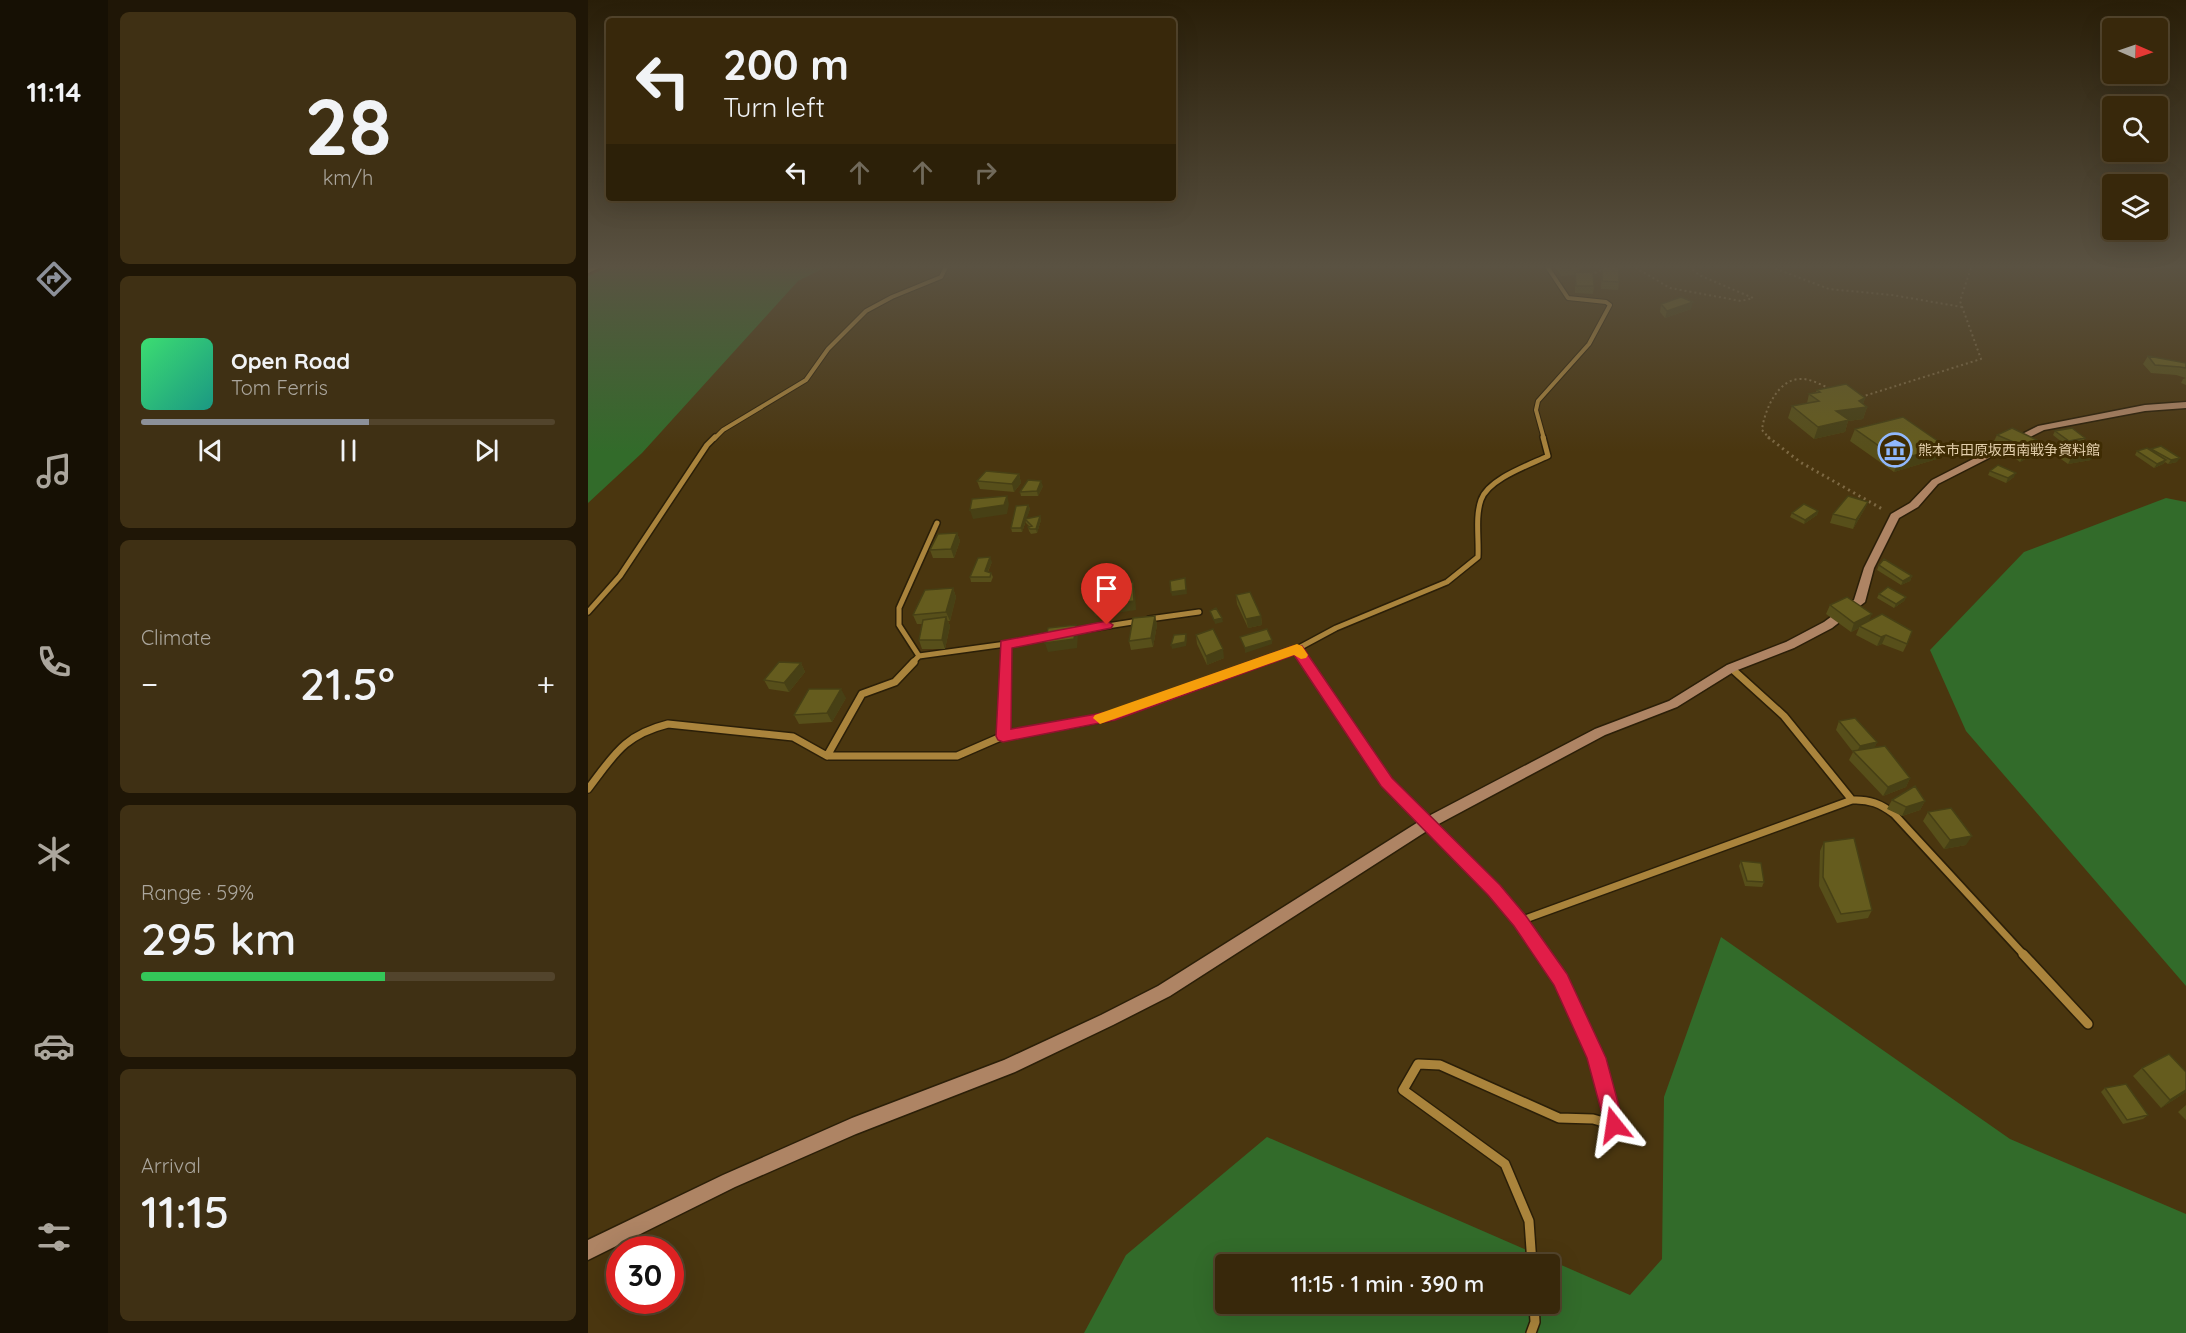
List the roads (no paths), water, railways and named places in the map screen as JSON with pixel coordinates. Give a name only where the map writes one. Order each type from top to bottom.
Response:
[{"type":"street","points":[[588,612],[620,576],[707,445],[723,430],[806,380],[828,348],[849,327]]},
{"type":"street","points":[[588,789],[623,744],[652,728],[668,724],[793,737],[827,756],[957,756],[1003,736],[1110,717],[1297,649],[1336,628],[1448,582],[1478,557],[1482,494],[1497,482],[1548,456],[1536,410],[1538,401],[1589,344],[1598,327]]},
{"type":"street","points":[[588,1250],[729,1181],[852,1127],[1009,1066],[1107,1020],[1164,991],[1428,823],[1600,732],[1673,705],[1731,669],[1790,645],[1828,625],[1859,602],[1869,568],[1895,516],[1914,505],[1935,482],[2041,428],[2145,408],[2186,405]]},
{"type":"street","points":[[919,656],[899,624],[899,608],[937,523]]},
{"type":"street","points":[[827,756],[862,694],[895,682],[919,656],[1199,612]]},
{"type":"street","points":[[1003,736],[1006,644]]},
{"type":"street","points":[[1297,649],[1386,782],[1494,890],[1520,921],[1561,980],[1596,1058],[1614,1125],[1593,1119],[1559,1118],[1440,1065],[1418,1064],[1403,1090],[1505,1164],[1529,1221],[1531,1254]]},
{"type":"street","points":[[1731,669],[1784,716],[1852,800]]},
{"type":"street","points":[[1520,921],[1852,800],[1863,799],[1879,803],[1894,814],[2088,1024]]},
{"type":"street","points":[[1531,1333],[1535,1322],[1535,1314]]},
{"type":"place","name":"熊本市田原坂西南戦争資料館","points":[[1895,450]]}]
